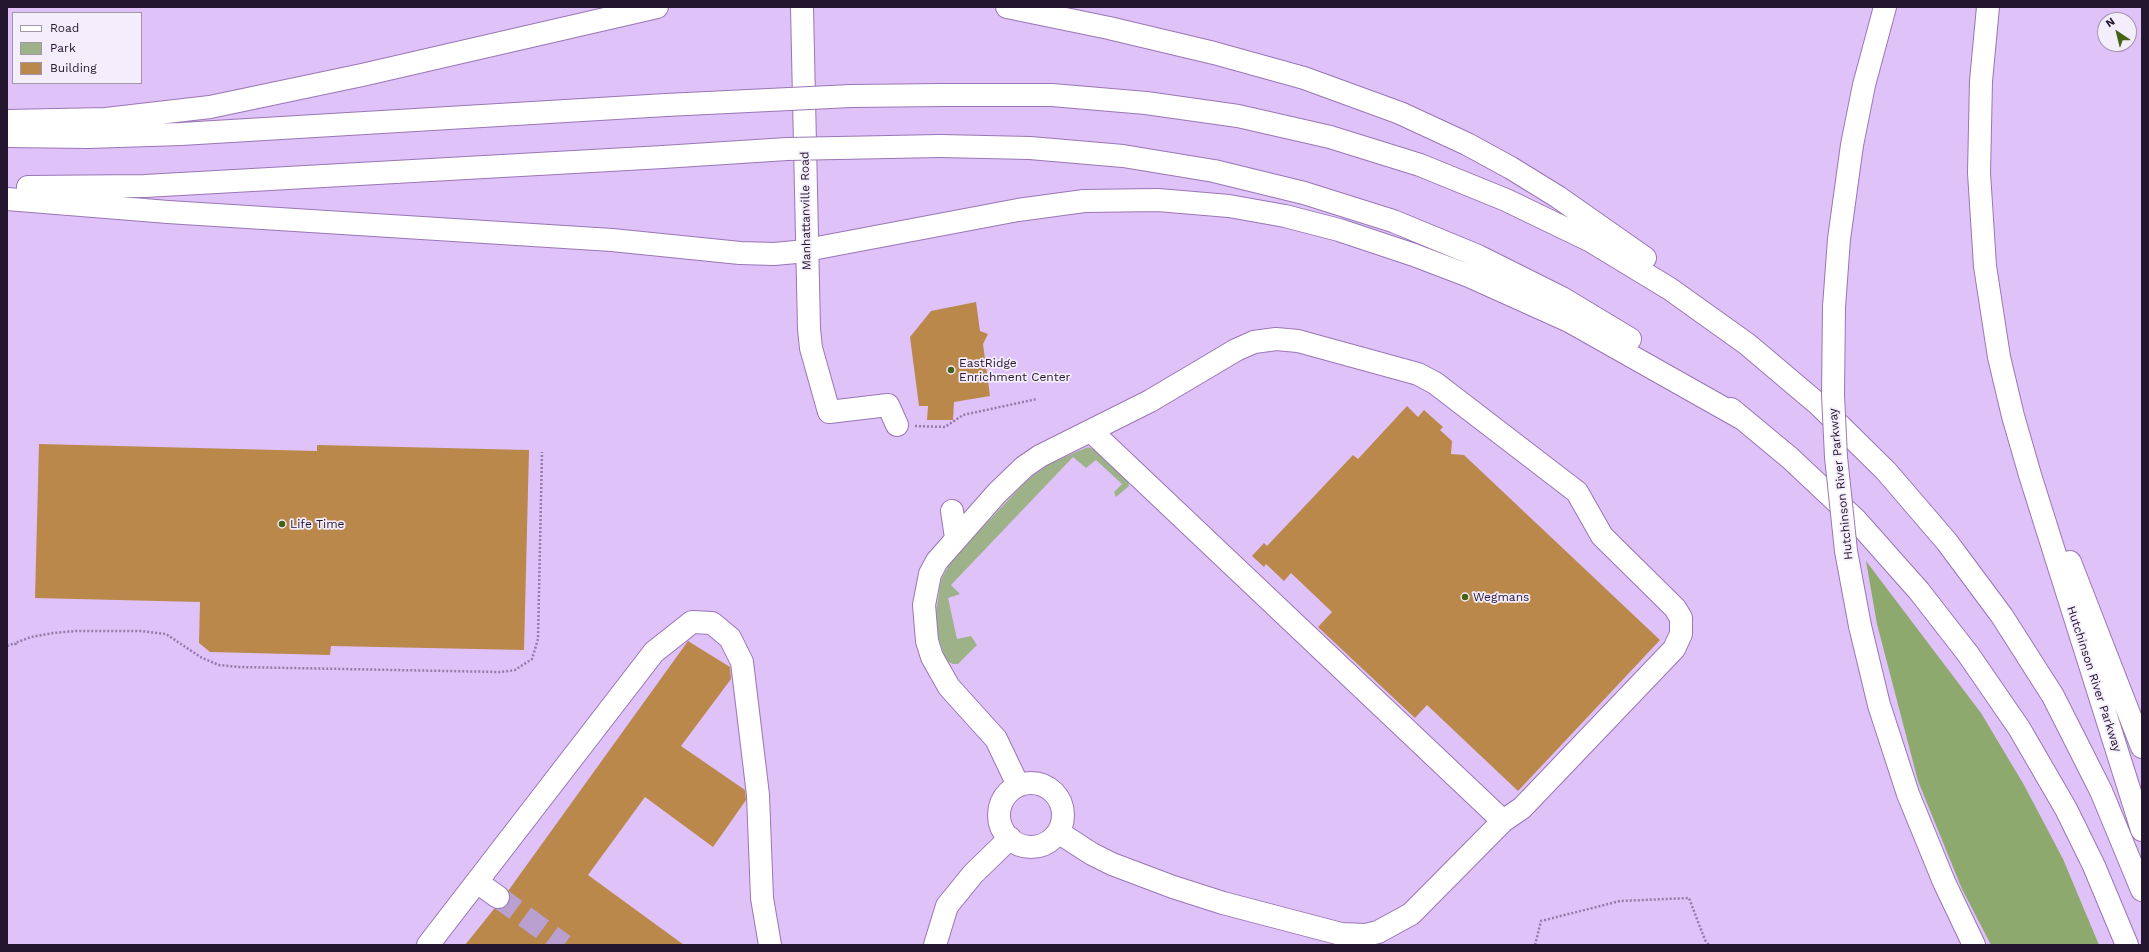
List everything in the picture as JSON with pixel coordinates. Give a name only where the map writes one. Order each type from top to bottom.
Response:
[{"type":"main road","points":[[7,121],[112,118],[210,107],[347,78],[657,7]]},
{"type":"main road","name":"Manhattanville Road","points":[[802,7],[807,250],[811,348],[829,412],[888,405],[897,425]]},
{"type":"main road","points":[[1008,7],[1109,28],[1275,70],[1341,91],[1423,123],[1511,168],[1600,225],[1654,265],[1801,389],[1870,454],[1926,516],[1984,591],[2033,663],[2070,728],[2101,791],[2142,890]]},
{"type":"main road","name":"Hutchinson River Parkway","points":[[1885,7],[1866,78],[1852,145],[1839,239],[1834,307],[1833,395],[1836,457],[1846,551],[1860,626],[1879,705],[1908,794],[1938,870],[1974,945]]},
{"type":"main road","name":"Hutchinson River Parkway","points":[[1988,7],[1983,50],[1980,119],[1983,235],[1989,296],[2000,357],[2013,416],[2030,475],[2142,830]]},
{"type":"main road","points":[[7,136],[88,137],[181,134],[666,105],[850,96],[1052,95],[1161,104],[1245,117],[1360,146],[1477,187],[1562,226],[1645,273],[1697,307],[1747,344]]},
{"type":"main road","points":[[7,186],[50,188],[144,186],[795,149],[940,146],[1061,150],[1152,160],[1214,171],[1274,185],[1370,214],[1478,256],[1582,309],[1668,363],[1741,418],[1790,458],[1856,520],[1919,591],[1968,654],[2019,728],[2055,790],[2094,866],[2127,945]]},
{"type":"main road","points":[[7,199],[168,212],[612,240],[740,253],[786,253],[807,250],[997,213],[1084,201],[1176,201],[1267,212],[1356,235],[1432,261],[1492,286],[1569,321],[1741,418]]},
{"type":"main road","points":[[1018,785],[996,739],[949,687],[940,674],[927,641],[924,605],[930,574],[937,561],[956,538],[997,493],[1024,467],[1040,456],[1150,401],[1236,350],[1254,342],[1276,340],[1298,341],[1426,378],[1577,492],[1602,536],[1675,608],[1681,618],[1681,634],[1674,648],[1522,808],[1502,821],[1411,914],[1378,932],[1366,935],[1341,934],[1223,903],[1173,887],[1092,854],[1058,832]]},
{"type":"main road","points":[[1091,431],[1502,821]]},
{"type":"main road","points":[[2030,475],[2078,580],[2142,747]]},
{"type":"main road","points":[[952,511],[956,538]]},
{"type":"main road","points":[[428,945],[654,652],[692,622],[712,622],[730,638],[742,662],[758,795],[762,898],[770,945]]},
{"type":"main road","points":[[1030,782],[1040,783],[1049,787],[1057,795],[1063,805],[1064,816],[1058,832],[1046,844],[1035,847],[1024,847],[1010,838],[1000,826],[1000,806],[1004,796],[1018,785],[1030,782]]},
{"type":"main road","points":[[921,945],[935,945],[941,922],[950,901],[973,874],[1010,838]]},
{"type":"main road","points":[[477,882],[498,896]]},
{"type":"path","points":[[897,425],[945,427],[963,415],[1037,399]]},
{"type":"path","points":[[7,646],[42,634],[76,630],[142,631],[166,634],[202,658],[219,665],[240,667],[500,672],[515,670],[532,659],[538,639],[542,452]]},
{"type":"path","points":[[1535,945],[1541,921],[1620,901],[1689,898],[1705,940],[1709,945]]},
{"type":"green space","points":[[1088,447],[1095,450],[1128,481],[1129,486],[1116,497],[1114,492],[1122,484],[1096,460],[1086,468],[1073,457],[951,585],[960,594],[948,598],[957,639],[971,636],[977,645],[958,664],[953,664],[947,661],[938,636],[936,611],[941,580],[951,561],[1028,479],[1051,463]]},
{"type":"green space","points":[[1866,561],[1981,713],[2024,785],[2063,859],[2099,945],[1991,945],[1962,889],[1918,781],[1877,624]]},
{"type":"building","name":"EastRidge Enrichment Center","points":[[976,302],[980,331],[988,334],[983,344],[990,396],[954,402],[953,420],[927,420],[928,406],[919,406],[910,337],[931,311]]},
{"type":"building","name":"Wegmans","points":[[1407,406],[1418,417],[1424,410],[1443,427],[1440,430],[1452,441],[1451,454],[1464,455],[1660,640],[1518,791],[1427,705],[1415,718],[1318,627],[1332,612],[1291,573],[1284,581],[1266,564],[1264,567],[1252,556],[1264,543],[1267,546],[1353,455],[1358,459]]},
{"type":"building","name":"Life Time","points":[[39,444],[317,451],[317,445],[529,450],[524,650],[331,646],[330,655],[210,652],[199,643],[200,602],[35,598]]},
{"type":"building","points":[[688,641],[730,667],[731,679],[681,746],[745,790],[746,800],[713,847],[645,797],[588,875],[684,945],[465,945],[494,909],[503,908],[508,905],[510,898],[508,891]]},
{"type":"tunnel","points":[[498,897],[564,945]]},
{"type":"place","name":"EastRidge Enrichment Center","points":[[951,370]]},
{"type":"place","name":"Life Time","points":[[282,524]]},
{"type":"place","name":"Wegmans","points":[[1465,597]]}]
